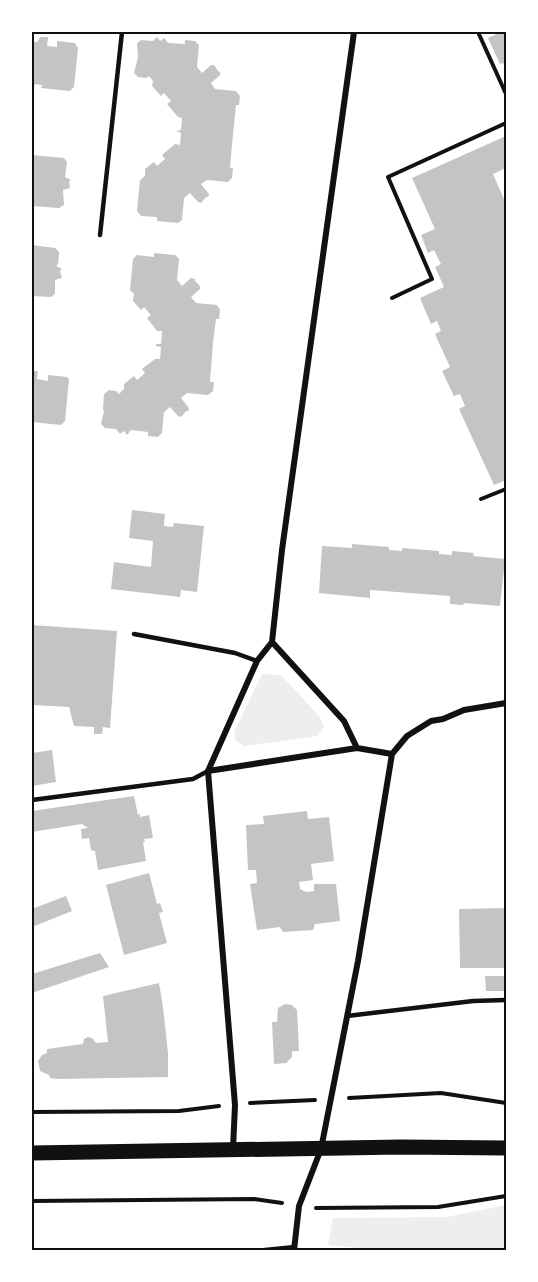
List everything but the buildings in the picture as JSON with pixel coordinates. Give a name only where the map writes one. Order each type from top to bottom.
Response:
[{"type":"main road","points":[[32,1153],[507,1148]]},
{"type":"street","points":[[233,1150],[235,1105],[208,771],[257,661],[272,642],[282,550],[354,32]]},
{"type":"street","points":[[272,642],[344,721],[357,748]]},
{"type":"street","points":[[294,1249],[299,1206],[321,1149],[362,943],[392,754],[407,736],[431,721],[442,720],[464,710],[507,703]]},
{"type":"street","points":[[208,771],[357,748],[392,754]]},
{"type":"lane","points":[[100,235],[122,32]]},
{"type":"lane","points":[[134,634],[235,653],[257,661]]},
{"type":"lane","points":[[32,800],[193,779],[208,771]]},
{"type":"lane","points":[[347,1016],[473,1001],[507,1000]]},
{"type":"lane","points":[[266,1251],[294,1249]]},
{"type":"path","points":[[478,32],[507,94]]},
{"type":"path","points":[[392,298],[432,279],[388,177],[507,123]]},
{"type":"path","points":[[481,499],[507,489]]},
{"type":"path","points":[[251,1103],[441,1093],[507,1103]]},
{"type":"path","points":[[32,1112],[179,1111],[219,1106]]},
{"type":"path","points":[[32,1201],[254,1199],[299,1206],[438,1207],[507,1196]]},
{"type":"shaded area","points":[[262,674],[281,675],[320,717],[324,727],[318,736],[244,746],[236,741],[234,732]]},
{"type":"shaded area","points":[[506,1205],[506,1250],[378,1250],[328,1245],[333,1218],[446,1217]]}]
